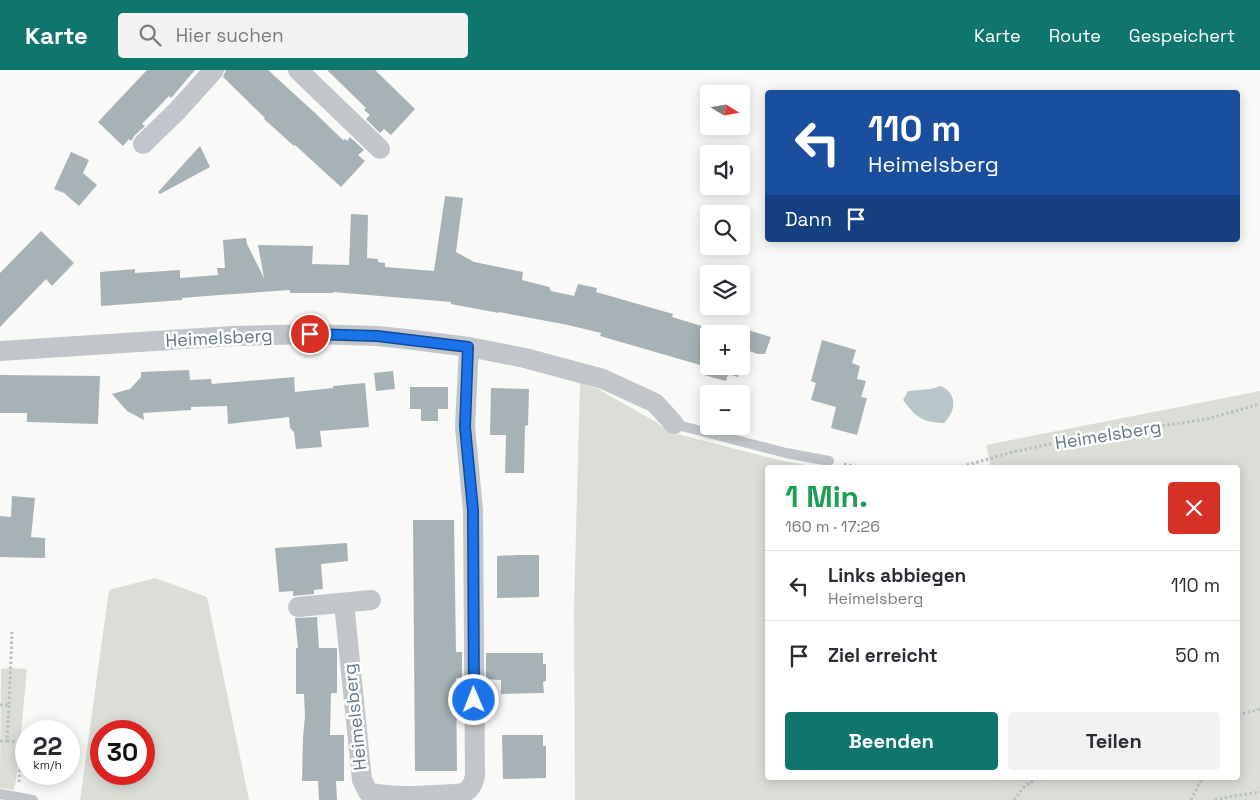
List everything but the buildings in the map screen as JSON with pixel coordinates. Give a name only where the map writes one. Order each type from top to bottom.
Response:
[{"type":"street","points":[[143,144],[177,111],[214,70]]},
{"type":"street","points":[[298,70],[380,150]]},
{"type":"street","name":"Heimelsberg","points":[[0,351],[232,336],[310,334],[377,336],[468,347],[525,358],[603,379],[654,403],[674,424]]},
{"type":"street","name":"Heimelsberg","points":[[344,603],[362,780],[368,792],[392,796],[464,793],[474,782],[475,776],[473,510],[465,427],[468,347]]},
{"type":"street","points":[[298,607],[372,600]]},
{"type":"lane","name":"Heimelsberg","points":[[674,424],[786,453],[829,461]]},
{"type":"lane","points":[[0,794],[33,800]]},
{"type":"path","name":"Heimelsberg","points":[[968,465],[1068,440],[1207,419],[1260,404]]},
{"type":"path","points":[[8,741],[12,632]]},
{"type":"path","points":[[0,705],[9,705]]},
{"type":"path","points":[[1240,714],[1260,709]]},
{"type":"path","points":[[0,741],[19,742],[21,749],[18,797]]},
{"type":"path","points":[[1014,800],[1024,788],[1034,780]]},
{"type":"path","points":[[1191,800],[1201,780]]},
{"type":"path","points":[[1215,800],[1228,796],[1260,792]]},
{"type":"shaded area","points":[[580,383],[598,389],[656,422],[669,432],[783,461],[806,465],[765,465],[765,780],[1240,780],[1240,465],[991,465],[986,445],[1260,391],[1260,800],[575,800],[574,608]]},
{"type":"shaded area","points":[[941,386],[947,389],[953,398],[953,408],[944,423],[920,418],[903,400],[908,391]]},
{"type":"shaded area","points":[[155,578],[207,597],[249,800],[80,800],[90,728],[90,785],[155,785],[155,720],[91,720],[109,590]]},
{"type":"shaded area","points":[[1,669],[27,669],[22,720],[15,720],[14,790],[0,788]]},
{"type":"route","points":[[310,334],[377,336],[468,347],[465,427],[473,510],[474,700]]}]
